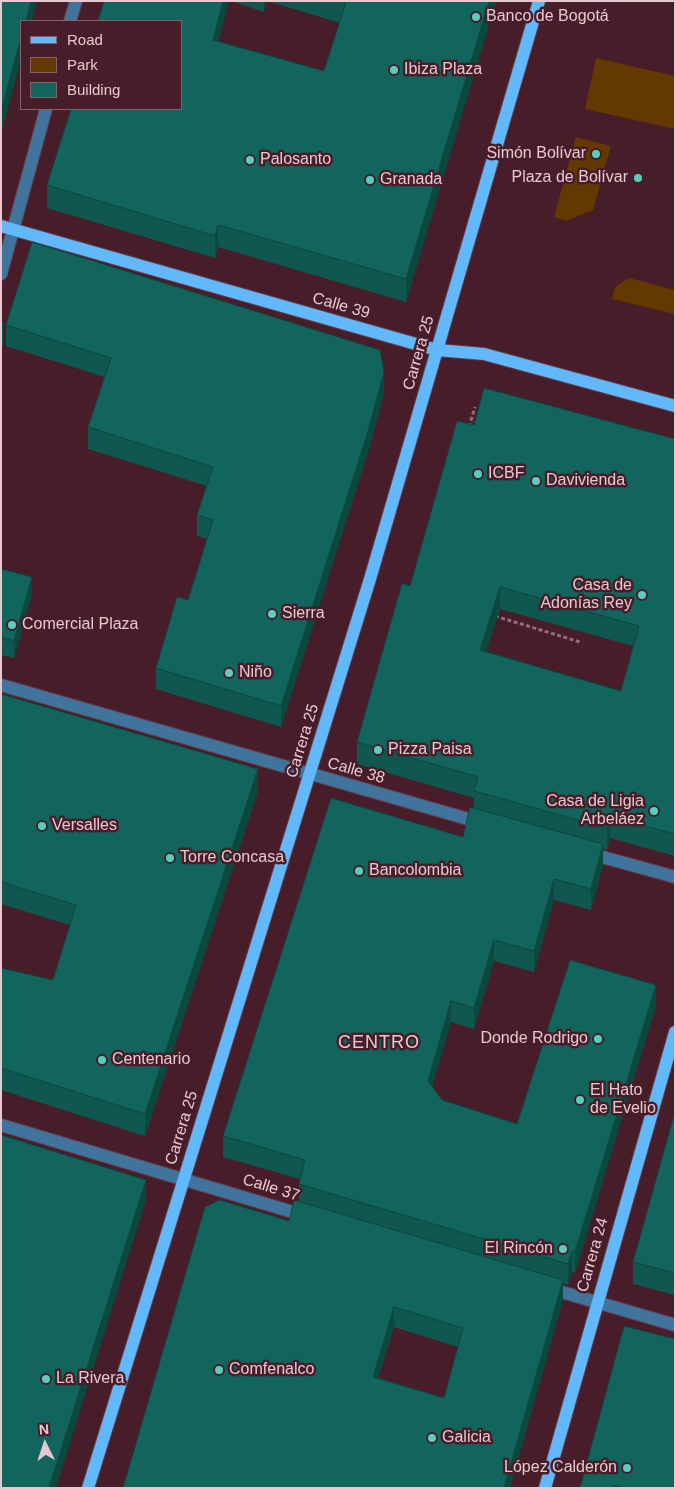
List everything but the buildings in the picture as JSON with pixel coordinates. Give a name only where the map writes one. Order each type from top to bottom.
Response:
[{"type":"main road","name":"Carrera 25","points":[[88,1488],[309,775],[437,350],[539,1]]},
{"type":"main road","name":"Calle 39","points":[[7,227],[437,350],[484,354],[675,406]]},
{"type":"main road","name":"Carrera 24","points":[[545,1488],[596,1302],[675,1032]]},
{"type":"street","points":[[70,20],[76,1]]},
{"type":"street","points":[[1,274],[7,227],[46,110]]},
{"type":"street","name":"Calle 38","points":[[1,685],[492,826]]},
{"type":"street","points":[[578,850],[675,877]]},
{"type":"street","name":"Calle 37","points":[[1,1125],[314,1218]]},
{"type":"street","points":[[540,1286],[675,1325]]},
{"type":"path","points":[[467,435],[475,408]]},
{"type":"path","points":[[494,616],[580,642]]},
{"type":"green space","points":[[596,58],[675,76],[675,129],[585,109]]},
{"type":"green space","points":[[576,137],[611,146],[593,210],[566,221],[554,217]]},
{"type":"green space","points":[[629,278],[675,290],[675,314],[612,299],[615,287]]},
{"type":"place","name":"Banco de Bogotá","points":[[476,17]]},
{"type":"place","name":"Ibiza Plaza","points":[[394,70]]},
{"type":"place","name":"Simón Bolívar","points":[[596,154]]},
{"type":"place","name":"Palosanto","points":[[250,160]]},
{"type":"place","name":"Plaza de Bolívar","points":[[638,178]]},
{"type":"place","name":"Granada","points":[[370,180]]},
{"type":"place","name":"ICBF","points":[[478,474]]},
{"type":"place","name":"Davivienda","points":[[536,481]]},
{"type":"place","name":"Casa de Adonías Rey","points":[[642,595]]},
{"type":"place","name":"Sierra","points":[[272,614]]},
{"type":"place","name":"Comercial Plaza","points":[[12,625]]},
{"type":"place","name":"Niño","points":[[229,673]]},
{"type":"place","name":"Pizza Paisa","points":[[378,750]]},
{"type":"place","name":"Casa de Ligia Arbeláez","points":[[654,811]]},
{"type":"place","name":"Versalles","points":[[42,826]]},
{"type":"place","name":"Torre Concasa","points":[[170,858]]},
{"type":"place","name":"Bancolombia","points":[[359,871]]},
{"type":"place","name":"Donde Rodrigo","points":[[598,1039]]},
{"type":"place","name":"Centenario","points":[[102,1060]]},
{"type":"place","name":"El Hato de Evelio","points":[[580,1100]]},
{"type":"place","name":"El Rincón","points":[[563,1249]]},
{"type":"place","name":"Comfenalco","points":[[219,1370]]},
{"type":"place","name":"La Rivera","points":[[46,1379]]},
{"type":"place","name":"Galicia","points":[[432,1438]]},
{"type":"place","name":"López Calderón","points":[[627,1468]]},
{"type":"district","name":"CENTRO","points":[[379,1043]]}]
